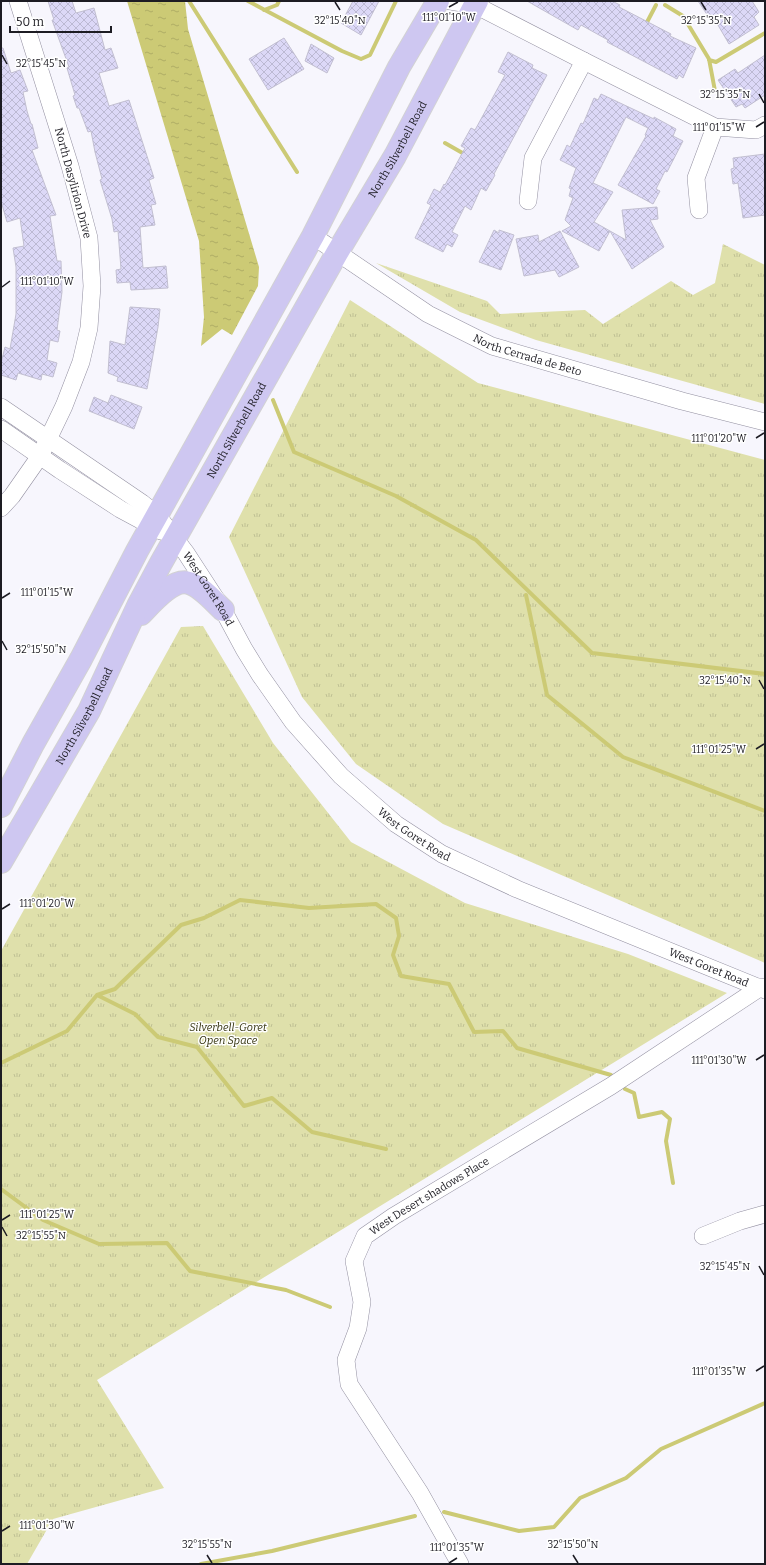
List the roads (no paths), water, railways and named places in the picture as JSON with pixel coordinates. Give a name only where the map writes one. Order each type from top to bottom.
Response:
[{"type":"main road","points":[[1,806],[154,521],[313,236],[399,67],[438,1]]},
{"type":"main road","name":"North Silverbell Road","points":[[1,862],[89,711],[128,626],[175,538],[336,253],[395,156],[474,2]]},
{"type":"main road","points":[[128,626],[172,585],[188,582],[198,588],[223,610]]},
{"type":"street","name":"North Dasylirion Drive","points":[[1,508],[12,496],[40,456],[81,362],[90,328],[92,286],[89,238],[70,166],[18,1]]},
{"type":"street","points":[[450,1],[474,2],[584,61],[715,127],[756,130],[765,125]]},
{"type":"street","points":[[528,201],[533,158],[584,61]]},
{"type":"street","points":[[699,210],[696,178],[715,127]]},
{"type":"street","name":"North Cerrada de Beto","points":[[313,236],[428,314],[492,346],[682,401],[765,422]]},
{"type":"street","name":"West Goret Road","points":[[1,407],[142,503],[154,521]]},
{"type":"street","name":"West Goret Road","points":[[1,429],[60,470],[154,521],[175,538],[223,610],[260,675],[293,722],[341,776],[396,824],[442,854],[517,889],[763,988]]},
{"type":"street","name":"West Desert shadows Place","points":[[460,1564],[420,1493],[348,1384],[346,1360],[358,1328],[362,1302],[354,1261],[366,1236],[394,1216],[611,1086],[763,988]]},
{"type":"street","points":[[703,1236],[740,1221],[765,1214]]},
{"type":"water","points":[[127,1],[185,1],[188,29],[259,267],[258,286],[232,335],[222,329],[201,346],[204,317],[199,241]]},
{"type":"waterway","points":[[189,1],[297,172]]},
{"type":"waterway","points":[[248,1],[342,51],[361,59],[370,55],[396,1]]},
{"type":"waterway","points":[[264,10],[277,5],[279,1]]},
{"type":"waterway","points":[[645,26],[656,5]]},
{"type":"waterway","points":[[665,5],[683,16],[709,59],[715,91]]},
{"type":"waterway","points":[[709,60],[716,62],[765,33]]},
{"type":"waterway","points":[[445,143],[466,155]]},
{"type":"waterway","points":[[273,400],[294,452],[396,496],[476,540],[592,653],[765,674]]},
{"type":"waterway","points":[[526,595],[547,695],[623,757],[765,811]]},
{"type":"waterway","points":[[1,1063],[67,1031],[97,995],[115,989],[181,925],[204,918],[240,900],[309,908],[376,904],[396,918],[399,936],[393,955],[401,976],[449,984],[474,1032],[503,1031],[517,1048],[611,1075]]},
{"type":"waterway","points":[[97,995],[135,1014],[158,1037],[197,1047],[244,1106],[272,1098],[312,1132],[386,1149]]},
{"type":"waterway","points":[[625,1089],[634,1093],[639,1117],[662,1112],[670,1119],[666,1141],[673,1183]]},
{"type":"waterway","points":[[1,1189],[43,1220],[99,1244],[167,1243],[190,1271],[286,1290],[330,1307]]},
{"type":"waterway","points":[[444,1512],[519,1531],[554,1527],[580,1498],[626,1478],[661,1449],[765,1403]]},
{"type":"waterway","points":[[201,1564],[272,1551],[415,1516]]},
{"type":"park label","name":"Silverbell-Goret Open Space","points":[[228,1033]]}]
